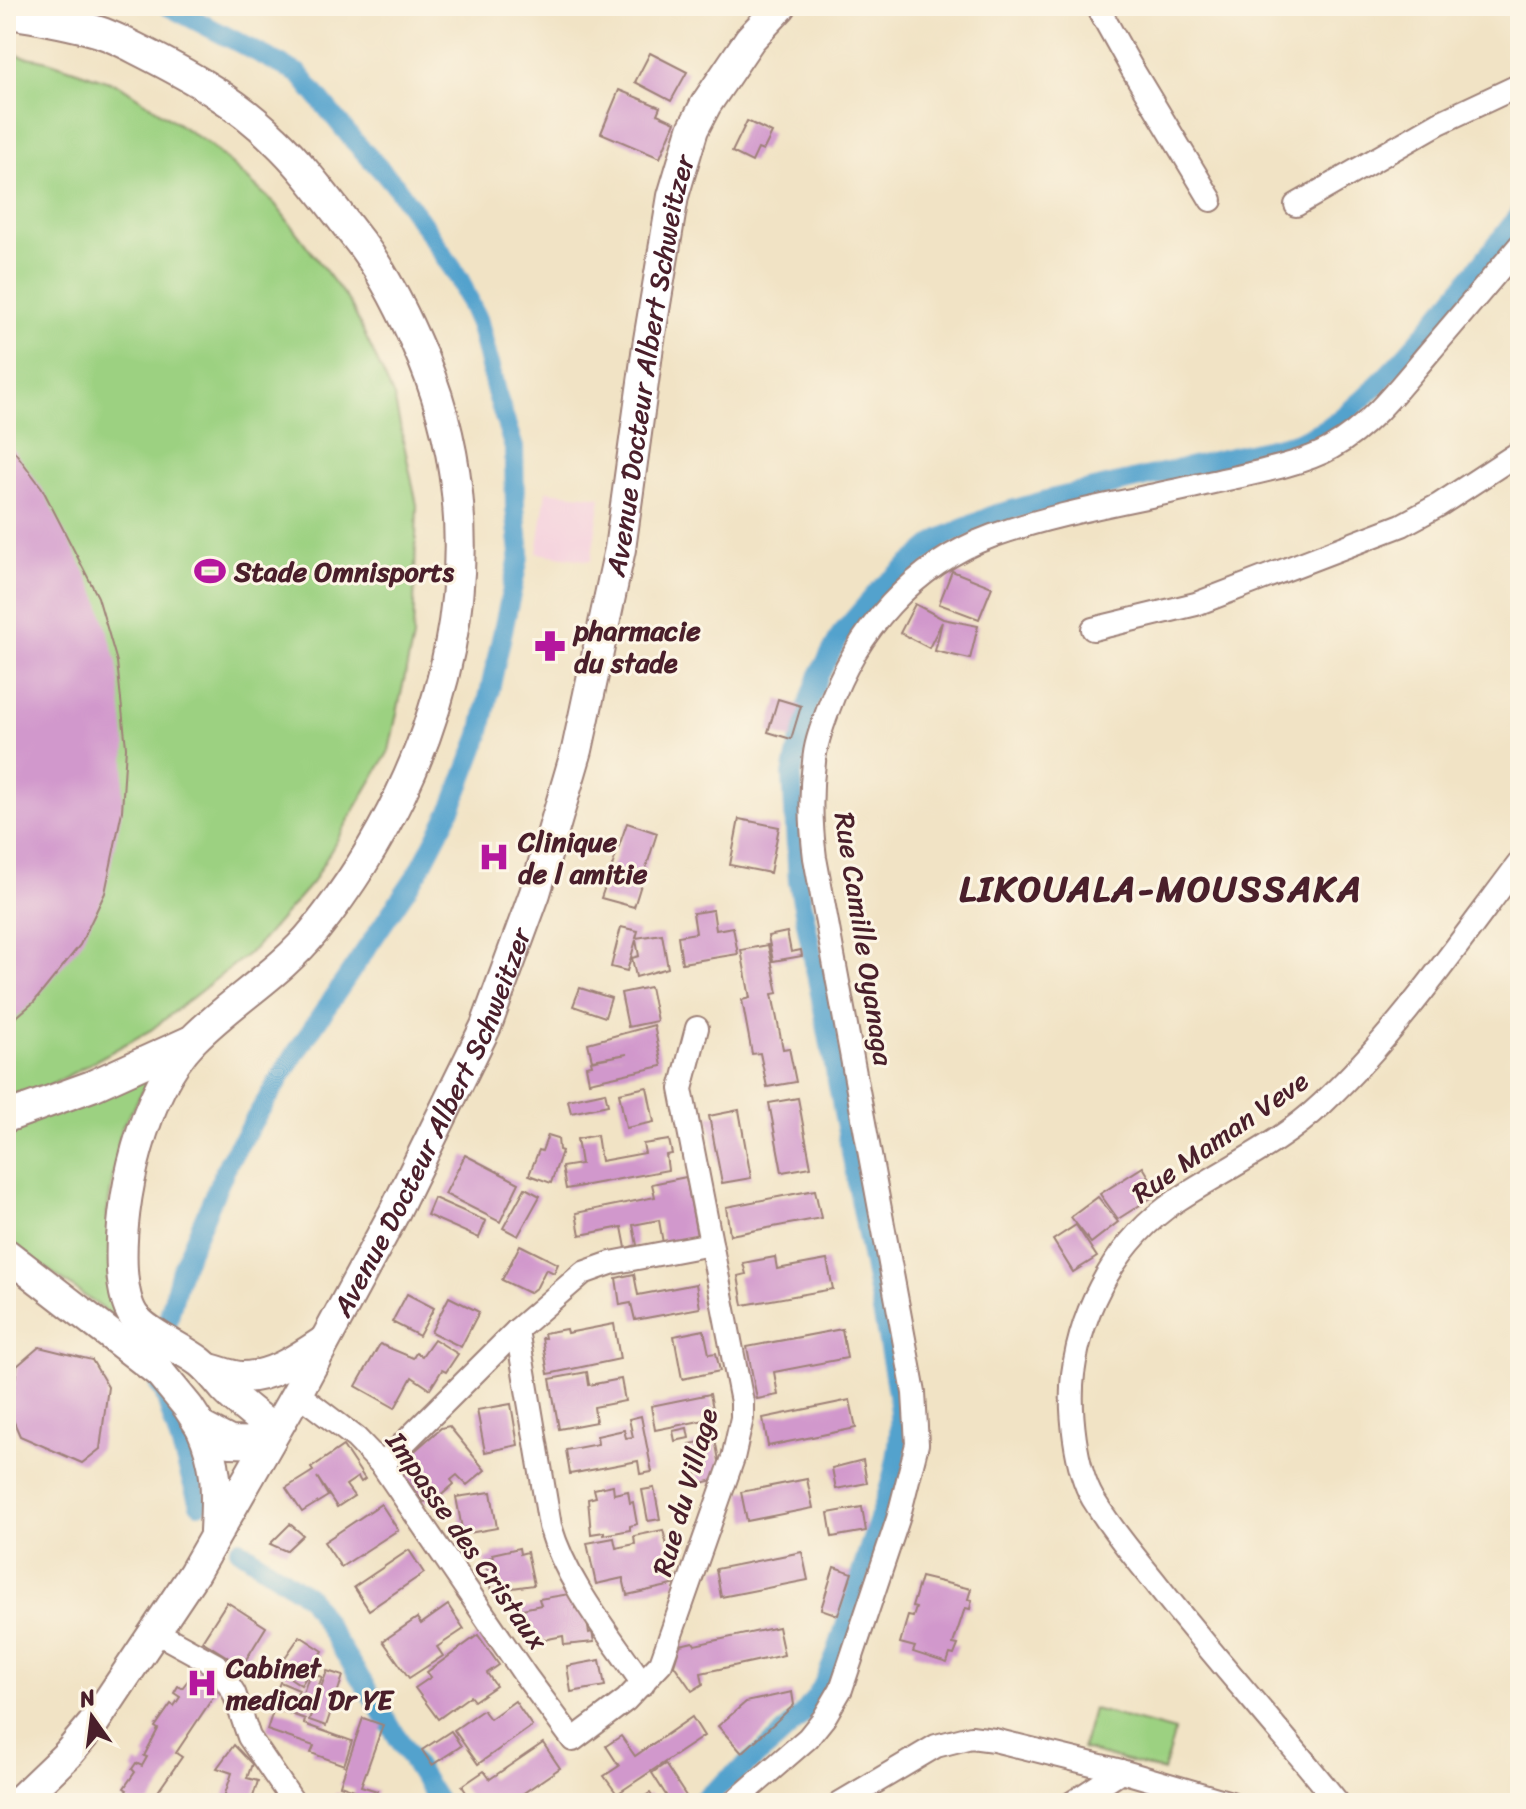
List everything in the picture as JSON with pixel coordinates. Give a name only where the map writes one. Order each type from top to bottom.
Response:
[{"type":"main road","name":"Avenue Docteur Albert Schweitzer","points":[[17,1803],[68,1754],[93,1724],[194,1573],[297,1393],[394,1213],[486,1026],[535,893],[577,750],[620,549],[648,346],[673,196],[693,129],[706,104],[750,39],[781,6]]},
{"type":"main road","points":[[6,12],[100,32],[132,47],[200,81],[281,145],[370,254],[401,308],[435,387],[455,470],[461,559],[457,606],[429,732],[414,766],[384,826],[316,930],[275,971],[193,1040],[154,1097],[131,1179],[122,1237],[122,1274],[131,1313],[209,1369],[270,1437]]},
{"type":"main road","points":[[6,1117],[92,1086],[193,1040]]},
{"type":"main road","points":[[6,1254],[160,1373],[188,1407],[212,1453],[215,1534]]},
{"type":"main road","points":[[141,1323],[160,1373]]},
{"type":"main road","points":[[209,1369],[239,1377],[262,1374],[302,1356],[324,1341]]},
{"type":"main road","points":[[201,1427],[230,1442],[270,1437]]},
{"type":"street","points":[[1097,6],[1211,200]]},
{"type":"street","points":[[1296,205],[1425,131],[1520,85]]},
{"type":"street","name":"Rue Camille Oyanaga","points":[[733,1803],[808,1738],[841,1689],[898,1519],[917,1444],[914,1393],[811,823],[814,761],[819,734],[840,677],[863,639],[900,594],[928,569],[959,551],[992,536],[1039,522],[1267,469],[1332,448],[1374,415],[1520,245]]},
{"type":"street","points":[[1093,629],[1196,604],[1402,525],[1439,505],[1520,452]]},
{"type":"street","name":"Rue Maman Veve","points":[[1326,1799],[1183,1619],[1091,1496],[1079,1458],[1072,1413],[1075,1359],[1093,1302],[1125,1247],[1175,1202],[1274,1143],[1324,1102],[1364,1060],[1435,974],[1520,862]]},
{"type":"street","name":"Rue du Village","points":[[573,1740],[609,1715],[661,1663],[733,1458],[742,1418],[742,1402],[681,1089],[697,1028]]},
{"type":"street","points":[[382,1465],[517,1330],[583,1273],[611,1263],[711,1244]]},
{"type":"street","points":[[517,1330],[557,1549],[567,1571],[643,1684]]},
{"type":"street","name":"Impasse des Cristaux","points":[[297,1393],[356,1438],[382,1465],[508,1651],[573,1740]]},
{"type":"street","points":[[156,1632],[216,1665],[234,1693],[249,1737],[294,1803]]},
{"type":"street","points":[[840,1803],[936,1746],[971,1737],[1121,1771],[1231,1803]]},
{"type":"street","points":[[1072,1803],[1121,1771]]},
{"type":"shaded area","points":[[546,491],[601,497],[591,561],[537,553]]},
{"type":"green space","name":"Stade Omnisports","points":[[6,53],[48,61],[121,86],[210,145],[275,204],[350,303],[394,397],[417,505],[413,638],[389,751],[312,883],[254,949],[151,1030],[6,1110]]},
{"type":"green space","points":[[157,1066],[121,1129],[107,1213],[123,1323],[6,1240],[6,1122]]},
{"type":"green space","points":[[1093,1709],[1175,1731],[1163,1771],[1082,1749]]},
{"type":"building","points":[[650,53],[687,72],[671,101],[635,82]]},
{"type":"building","points":[[619,90],[660,107],[657,114],[675,122],[660,158],[601,133]]},
{"type":"building","points":[[747,121],[772,133],[763,151],[758,149],[752,162],[732,152]]},
{"type":"building","points":[[6,440],[42,488],[98,597],[117,662],[126,747],[122,811],[105,893],[80,945],[34,1002],[6,1026]]},
{"type":"building","points":[[952,571],[992,587],[979,619],[939,604]]},
{"type":"building","points":[[915,604],[943,619],[978,626],[970,659],[935,651],[942,622],[929,648],[900,633]]},
{"type":"building","points":[[778,699],[801,706],[791,739],[768,732]]},
{"type":"building","points":[[739,819],[779,827],[770,873],[730,865]]},
{"type":"building","points":[[627,823],[657,833],[634,907],[601,898]]},
{"type":"building","points":[[713,910],[716,930],[733,927],[738,954],[682,963],[678,936],[696,933],[693,913]]},
{"type":"building","points":[[621,927],[638,931],[636,938],[662,934],[668,968],[636,977],[632,958],[639,956],[636,940],[627,971],[611,967]]},
{"type":"building","points":[[787,932],[791,952],[801,950],[802,956],[773,961],[768,936]]},
{"type":"building","points":[[768,945],[778,993],[772,994],[783,1049],[789,1048],[796,1082],[767,1087],[760,1053],[752,1054],[742,1000],[750,998],[741,950]]},
{"type":"building","points":[[650,987],[657,1021],[628,1027],[621,993]]},
{"type":"building","points":[[580,988],[611,998],[605,1017],[573,1006]]},
{"type":"building","points":[[654,1025],[662,1066],[589,1082],[586,1066],[592,1065],[591,1061],[627,1054],[592,1060],[588,1043]]},
{"type":"building","points":[[647,1087],[654,1122],[626,1128],[619,1093]]},
{"type":"building","points":[[605,1092],[608,1105],[571,1113],[568,1100]]},
{"type":"building","points":[[798,1098],[811,1167],[782,1172],[769,1103]]},
{"type":"building","points":[[739,1110],[751,1178],[722,1183],[709,1116]]},
{"type":"building","points":[[548,1135],[558,1138],[559,1150],[562,1151],[551,1183],[529,1175]]},
{"type":"building","points":[[597,1135],[601,1161],[645,1153],[643,1144],[669,1140],[672,1154],[666,1155],[668,1170],[566,1189],[562,1167],[581,1164],[577,1139]]},
{"type":"building","points":[[465,1155],[519,1183],[500,1222],[445,1194]]},
{"type":"building","points":[[1143,1167],[1159,1193],[1118,1219],[1100,1194]]},
{"type":"building","points":[[686,1177],[697,1236],[663,1243],[659,1220],[633,1225],[637,1245],[626,1248],[622,1227],[580,1235],[576,1213],[655,1197],[652,1184]]},
{"type":"building","points":[[525,1188],[540,1196],[518,1236],[503,1228]]},
{"type":"building","points":[[815,1190],[821,1218],[730,1235],[726,1207]]},
{"type":"building","points":[[1098,1197],[1118,1222],[1091,1243],[1071,1217]]},
{"type":"building","points":[[434,1198],[486,1221],[479,1238],[427,1215]]},
{"type":"building","points":[[1076,1225],[1097,1257],[1073,1272],[1053,1240]]},
{"type":"building","points":[[520,1245],[558,1264],[554,1273],[546,1269],[537,1287],[529,1293],[502,1280]]},
{"type":"building","points":[[775,1257],[777,1269],[827,1260],[833,1289],[743,1305],[738,1276],[746,1274],[743,1263]]},
{"type":"building","points":[[634,1274],[638,1295],[696,1284],[700,1308],[635,1320],[631,1303],[620,1305],[616,1278]]},
{"type":"building","points":[[407,1294],[434,1308],[419,1336],[392,1322]]},
{"type":"building","points":[[449,1297],[479,1312],[461,1347],[431,1332]]},
{"type":"building","points":[[614,1324],[620,1359],[548,1374],[542,1338],[545,1338],[544,1333],[566,1329],[567,1333]]},
{"type":"building","points":[[842,1329],[847,1358],[774,1372],[778,1395],[757,1399],[747,1347]]},
{"type":"building","points":[[704,1330],[709,1354],[716,1353],[720,1371],[682,1379],[674,1336]]},
{"type":"building","points":[[434,1339],[458,1354],[446,1372],[442,1370],[430,1389],[412,1377],[395,1408],[356,1386],[380,1344],[413,1358],[416,1353],[422,1356]]},
{"type":"building","points":[[39,1347],[92,1360],[108,1387],[100,1449],[82,1463],[20,1436],[10,1413],[17,1366]]},
{"type":"building","points":[[587,1372],[589,1385],[621,1379],[625,1401],[594,1407],[596,1422],[559,1429],[550,1379]]},
{"type":"building","points":[[710,1394],[715,1418],[655,1430],[651,1406]]},
{"type":"building","points":[[850,1400],[856,1428],[768,1446],[763,1418]]},
{"type":"building","points":[[511,1404],[518,1445],[485,1452],[477,1410]]},
{"type":"building","points":[[641,1416],[652,1472],[640,1474],[638,1461],[570,1474],[566,1450],[598,1444],[597,1436],[624,1430],[626,1438],[633,1437],[629,1419]]},
{"type":"building","points":[[449,1426],[485,1470],[467,1485],[457,1475],[451,1480],[454,1484],[438,1498],[423,1502],[404,1476],[402,1466],[441,1428]]},
{"type":"building","points":[[687,1428],[689,1438],[675,1441],[673,1431]]},
{"type":"building","points":[[715,1439],[720,1466],[714,1480],[698,1484],[690,1444]]},
{"type":"building","points":[[343,1446],[365,1479],[361,1482],[358,1477],[346,1485],[354,1496],[337,1507],[317,1477],[328,1496],[302,1512],[286,1488]]},
{"type":"building","points":[[863,1460],[867,1483],[836,1489],[832,1468]]},
{"type":"building","points":[[807,1479],[813,1508],[747,1521],[741,1492]]},
{"type":"building","points":[[613,1485],[614,1494],[628,1491],[637,1524],[630,1526],[630,1530],[591,1534],[588,1499],[596,1497],[594,1489]]},
{"type":"building","points":[[654,1488],[660,1519],[648,1521],[642,1490]]},
{"type":"building","points":[[491,1492],[497,1528],[463,1534],[456,1497]]},
{"type":"building","points":[[381,1504],[398,1530],[341,1567],[324,1542]]},
{"type":"building","points":[[862,1507],[866,1531],[832,1537],[828,1513]]},
{"type":"building","points":[[290,1524],[303,1535],[286,1551],[270,1544]]},
{"type":"building","points":[[663,1530],[677,1584],[627,1595],[623,1578],[596,1584],[587,1543],[614,1538],[616,1548],[635,1544],[634,1536]]},
{"type":"building","points":[[519,1548],[520,1554],[527,1552],[534,1585],[491,1591],[485,1559],[493,1557],[492,1554]]},
{"type":"building","points":[[409,1550],[424,1573],[369,1610],[354,1587]]},
{"type":"building","points":[[802,1552],[808,1580],[721,1597],[716,1569]]},
{"type":"building","points":[[834,1567],[852,1573],[838,1615],[821,1609]]},
{"type":"building","points":[[921,1577],[971,1589],[968,1599],[972,1600],[970,1609],[965,1608],[953,1644],[958,1645],[947,1663],[913,1652],[915,1647],[900,1643],[908,1616],[913,1617],[916,1608],[912,1607]]},
{"type":"building","points":[[569,1594],[586,1616],[594,1642],[564,1645],[563,1636],[538,1641],[538,1635],[528,1637],[522,1609],[541,1605],[539,1599]]},
{"type":"building","points":[[227,1602],[266,1627],[242,1666],[202,1641]]},
{"type":"building","points":[[448,1605],[464,1629],[437,1647],[443,1656],[409,1678],[383,1641],[417,1618],[421,1624]]},
{"type":"building","points":[[778,1627],[784,1655],[701,1673],[703,1684],[692,1691],[674,1665],[680,1645],[693,1642],[695,1645]]},
{"type":"building","points":[[478,1635],[499,1665],[487,1673],[496,1686],[474,1701],[470,1696],[438,1719],[415,1688],[431,1677],[427,1672]]},
{"type":"building","points":[[300,1636],[323,1651],[301,1685],[277,1669]]},
{"type":"building","points":[[600,1660],[605,1686],[571,1692],[567,1666]]},
{"type":"building","points":[[200,1665],[224,1681],[176,1753],[182,1757],[150,1803],[129,1803],[121,1798],[135,1772],[132,1769],[136,1763],[142,1766],[147,1757],[144,1756],[158,1729],[155,1727],[171,1704],[174,1706],[180,1697],[174,1693],[178,1686],[182,1688]]},
{"type":"building","points":[[327,1671],[343,1676],[326,1726],[309,1720]]},
{"type":"building","points":[[310,1673],[322,1677],[308,1714],[297,1710]]},
{"type":"building","points":[[280,1682],[299,1690],[293,1705],[274,1698]]},
{"type":"building","points":[[792,1692],[794,1705],[742,1753],[718,1726],[746,1702]]},
{"type":"building","points":[[515,1701],[532,1726],[478,1764],[454,1730],[483,1710],[490,1719]]},
{"type":"building","points":[[274,1708],[305,1719],[304,1724],[352,1741],[344,1765],[311,1753],[314,1746],[267,1730]]},
{"type":"building","points":[[692,1717],[704,1736],[617,1794],[604,1776],[619,1766],[606,1746],[621,1736],[635,1756]]},
{"type":"building","points":[[363,1718],[383,1725],[361,1786],[377,1791],[372,1803],[333,1803],[336,1793],[352,1799],[355,1790],[340,1785]]},
{"type":"building","points":[[451,1731],[461,1746],[432,1765],[422,1750]]},
{"type":"building","points":[[543,1743],[560,1768],[509,1803],[473,1803],[462,1786],[484,1771],[490,1779]]},
{"type":"building","points":[[234,1745],[252,1764],[247,1778],[258,1781],[251,1803],[222,1803],[232,1773],[217,1768]]},
{"type":"building","points":[[665,1764],[686,1796],[675,1803],[671,1803],[652,1773]]},
{"type":"building","points":[[650,1793],[656,1803],[634,1803]]},
{"type":"waterway","points":[[167,1324],[180,1273],[229,1161],[293,1057],[419,871],[453,805],[480,735],[520,553],[515,508],[514,448],[480,326],[460,280],[395,185],[299,74],[168,6]]},
{"type":"waterway","points":[[699,1803],[789,1728],[821,1688],[842,1635],[886,1499],[895,1467],[899,1434],[894,1373],[798,881],[792,775],[807,708],[819,675],[841,634],[879,590],[940,539],[994,515],[1301,441],[1330,426],[1359,402],[1408,352],[1520,214]]},
{"type":"waterway","points":[[159,1385],[163,1389],[199,1504]]},
{"type":"waterway","points":[[239,1549],[309,1597],[439,1803]]},
{"type":"place","name":"Stade Omnisports","points":[[210,571]]},
{"type":"place","name":"pharmacie du stade","points":[[550,646]]},
{"type":"place","name":"Clinique de l amitie","points":[[494,857]]},
{"type":"place","name":"Cabinet medical Dr YE","points":[[202,1683]]},
{"type":"district","name":"LIKOUALA-MOUSSAKA","points":[[1161,889]]}]
